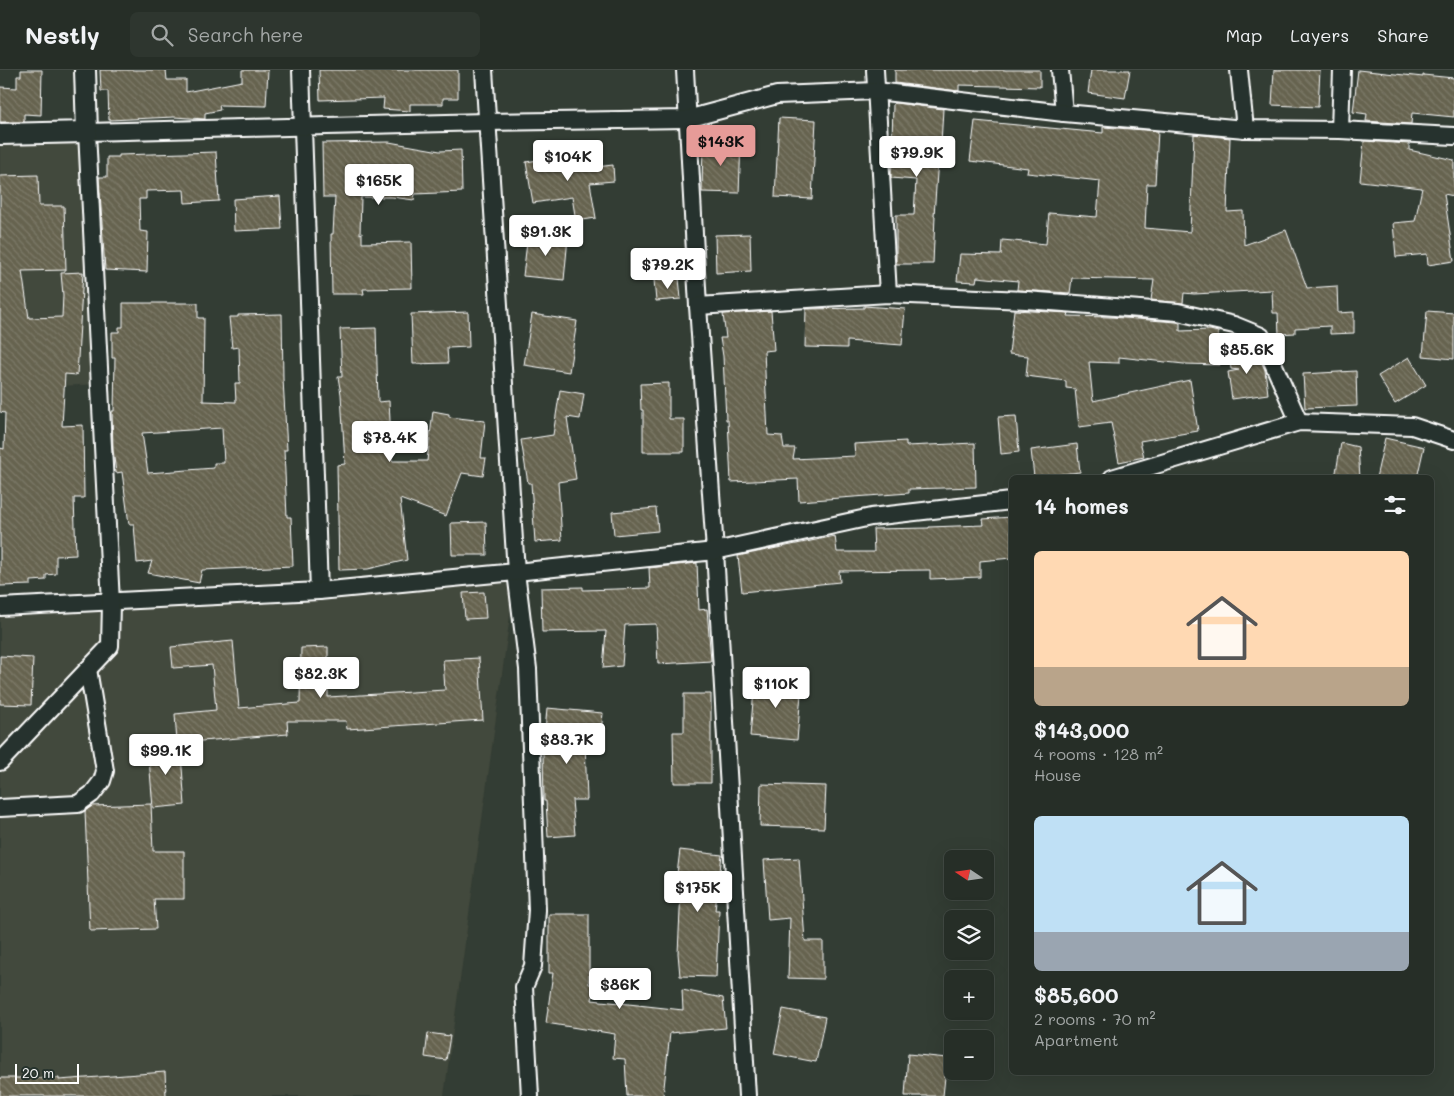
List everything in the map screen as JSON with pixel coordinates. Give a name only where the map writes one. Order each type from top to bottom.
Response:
[{"type":"street","points":[[0,762],[110,646],[111,603],[85,70]]},
{"type":"street","points":[[301,70],[319,591]]},
{"type":"street","points":[[484,70],[516,572],[528,669],[536,901],[533,966],[524,987],[530,1096]]},
{"type":"street","points":[[685,70],[747,1096]]},
{"type":"street","points":[[875,70],[888,294]]},
{"type":"street","points":[[1060,70],[1064,113]]},
{"type":"street","points":[[1239,70],[1246,129]]},
{"type":"street","points":[[1340,130],[1342,70]]},
{"type":"street","points":[[0,134],[687,119],[777,95],[876,91],[1064,113],[1246,129],[1340,130],[1454,136]]},
{"type":"street","points":[[698,306],[888,294],[1026,300],[1178,312],[1234,325],[1261,336],[1299,422]]},
{"type":"street","points":[[1122,475],[1299,422],[1412,426],[1454,440]]},
{"type":"street","points":[[0,607],[111,603],[319,591],[516,572],[715,551],[871,517],[1009,501]]},
{"type":"street","points":[[0,808],[78,804],[92,794],[102,781],[105,770],[88,669]]},
{"type":"shaded area","points":[[87,132],[99,384],[0,389],[0,134]]},
{"type":"shaded area","points":[[516,572],[444,1096],[0,1096],[0,597]]},
{"type":"building","points":[[21,70],[42,70],[41,115],[24,114],[24,122],[0,122],[0,87],[17,88],[17,76],[21,76]]},
{"type":"building","points":[[100,70],[166,70],[167,80],[186,80],[186,92],[242,81],[242,70],[268,70],[266,106],[219,105],[220,110],[205,113],[205,119],[174,117],[109,120],[108,91],[101,91]]},
{"type":"building","points":[[319,70],[458,70],[458,98],[443,98],[443,104],[410,104],[410,111],[383,109],[384,98],[320,100]]},
{"type":"building","points":[[895,70],[1040,70],[1040,87],[959,85],[959,91],[895,83]]},
{"type":"building","points":[[1091,70],[1130,70],[1125,98],[1088,93]]},
{"type":"building","points":[[1274,70],[1320,70],[1318,107],[1272,105]]},
{"type":"building","points":[[1358,70],[1423,77],[1423,75],[1454,78],[1454,117],[1412,113],[1411,124],[1366,121],[1367,114],[1353,112]]},
{"type":"building","points":[[893,104],[943,109],[934,216],[933,264],[896,264],[896,215],[914,215],[916,180],[891,178]]},
{"type":"building","points":[[779,118],[816,120],[812,199],[775,197]]},
{"type":"building","points":[[975,121],[1103,133],[1103,127],[1158,131],[1155,184],[1147,184],[1145,228],[1190,232],[1194,134],[1230,138],[1227,212],[1243,211],[1244,245],[1286,230],[1307,288],[1337,286],[1338,313],[1354,312],[1354,333],[1330,334],[1330,326],[1295,328],[1295,333],[1279,334],[1278,313],[1273,313],[1272,290],[1184,293],[1183,303],[1151,300],[1154,280],[1072,278],[1070,293],[1017,290],[1018,281],[977,277],[976,282],[957,281],[960,254],[1001,255],[1002,240],[1046,244],[1049,213],[1097,217],[1100,181],[1027,173],[1028,168],[970,161]]},
{"type":"building","points":[[703,141],[741,142],[739,193],[702,192]]},
{"type":"building","points":[[1364,141],[1409,144],[1409,150],[1454,160],[1454,196],[1444,194],[1454,261],[1428,265],[1427,254],[1396,257],[1393,223],[1415,221],[1422,188],[1360,181]]},
{"type":"building","points":[[389,142],[440,151],[461,150],[462,192],[415,194],[414,200],[392,197],[361,197],[360,234],[362,233],[362,243],[411,242],[412,288],[363,289],[364,294],[332,294],[331,234],[333,234],[335,197],[323,197],[322,143]]},
{"type":"building","points":[[216,152],[219,201],[185,203],[184,190],[146,191],[146,199],[139,199],[140,231],[148,232],[147,272],[105,270],[99,177],[107,177],[107,157]]},
{"type":"building","points":[[585,152],[588,168],[613,165],[614,181],[590,183],[596,218],[576,221],[572,197],[533,203],[526,162]]},
{"type":"building","points":[[38,175],[39,206],[64,206],[66,270],[22,271],[29,318],[62,317],[61,273],[83,272],[77,375],[65,374],[62,426],[83,425],[84,498],[74,498],[76,555],[56,556],[56,574],[46,575],[46,580],[31,581],[31,585],[0,586],[0,448],[4,449],[5,413],[0,412],[0,176]]},
{"type":"building","points":[[280,196],[282,229],[234,231],[233,199]]},
{"type":"building","points":[[528,234],[568,238],[564,280],[523,276]]},
{"type":"building","points":[[750,234],[751,271],[716,273],[715,235]]},
{"type":"building","points":[[679,278],[681,299],[656,301],[654,280]]},
{"type":"building","points":[[123,303],[198,303],[198,318],[204,318],[203,401],[236,402],[235,383],[240,383],[239,347],[232,348],[229,317],[282,314],[287,450],[284,450],[287,517],[291,517],[293,566],[202,570],[199,583],[148,573],[152,561],[137,563],[134,524],[129,524],[122,472],[116,473],[113,450],[112,411],[114,411],[115,358],[112,358],[112,332],[119,332],[119,327],[123,327]],"holes":[[[222,428],[224,463],[214,463],[214,468],[148,473],[142,433]]]},
{"type":"building","points":[[864,306],[905,309],[902,345],[847,341],[847,348],[805,347],[806,309],[864,308]]},
{"type":"building","points":[[1014,310],[1069,313],[1068,316],[1176,322],[1180,323],[1180,331],[1210,330],[1218,332],[1220,365],[1184,364],[1119,357],[1119,363],[1089,362],[1093,401],[1190,380],[1198,431],[1140,441],[1144,457],[1119,462],[1111,423],[1079,427],[1075,389],[1066,388],[1066,381],[1026,376],[1028,356],[1009,354]]},
{"type":"building","points":[[771,311],[774,350],[764,351],[768,435],[782,436],[784,448],[795,448],[793,459],[855,456],[854,444],[906,441],[906,446],[975,443],[976,487],[909,489],[909,493],[799,501],[798,479],[731,482],[728,420],[726,420],[723,356],[720,338],[726,338],[723,314]]},
{"type":"building","points":[[1427,311],[1454,313],[1454,359],[1423,356]]},
{"type":"building","points":[[468,312],[469,347],[447,348],[448,363],[413,364],[411,314]]},
{"type":"building","points":[[532,314],[577,321],[569,372],[524,365]]},
{"type":"building","points":[[376,328],[378,402],[389,401],[392,461],[427,461],[433,411],[449,414],[449,417],[485,421],[481,458],[486,458],[483,476],[462,473],[446,516],[400,499],[407,560],[368,569],[339,570],[337,465],[345,464],[341,394],[338,377],[342,377],[340,329]]},
{"type":"building","points":[[1256,350],[1265,370],[1268,394],[1232,399],[1228,372],[1239,370],[1231,369],[1229,354]]},
{"type":"building","points":[[1409,357],[1426,385],[1395,404],[1378,376]]},
{"type":"building","points":[[1356,371],[1357,406],[1305,408],[1303,374]]},
{"type":"building","points":[[669,383],[669,419],[684,419],[684,452],[643,452],[643,410],[641,410],[640,384]]},
{"type":"building","points":[[560,390],[584,394],[580,419],[567,417],[576,479],[558,482],[562,540],[535,542],[531,483],[528,483],[521,440],[553,435]]},
{"type":"building","points":[[1016,416],[1019,452],[1001,454],[998,417]]},
{"type":"building","points":[[1385,438],[1424,447],[1418,475],[1377,475]]},
{"type":"building","points":[[1341,443],[1358,447],[1360,475],[1336,475]]},
{"type":"building","points":[[1077,444],[1080,472],[1034,475],[1031,450]]},
{"type":"building","points":[[656,508],[658,531],[614,535],[612,512]]},
{"type":"building","points":[[1009,517],[1009,558],[980,561],[980,577],[930,579],[930,570],[839,571],[840,582],[742,592],[738,556],[835,536],[837,552],[874,552],[873,529],[984,525],[983,519]]},
{"type":"building","points":[[486,522],[487,555],[452,555],[451,523]]},
{"type":"building","points":[[697,563],[699,610],[707,609],[711,661],[658,664],[656,624],[625,625],[622,666],[603,668],[606,631],[542,632],[541,588],[583,587],[583,590],[650,588],[649,568]]},
{"type":"building","points":[[484,592],[486,618],[465,619],[463,593]]},
{"type":"building","points":[[233,641],[239,708],[300,703],[301,648],[328,647],[328,697],[445,690],[443,660],[479,658],[483,720],[347,729],[346,721],[287,721],[288,734],[177,743],[175,714],[216,710],[212,665],[173,668],[171,647]]},
{"type":"building","points":[[0,656],[33,658],[31,705],[0,704]]},
{"type":"building","points":[[755,679],[802,682],[797,740],[750,736]]},
{"type":"building","points":[[684,694],[711,694],[711,783],[674,783],[673,732],[684,732]]},
{"type":"building","points":[[547,708],[603,713],[600,742],[585,741],[587,800],[572,800],[575,835],[548,837],[546,801],[544,801],[543,754]]},
{"type":"building","points":[[180,743],[185,805],[153,808],[148,746]]},
{"type":"building","points":[[761,784],[826,786],[824,828],[760,826]]},
{"type":"building","points":[[151,804],[153,851],[184,851],[184,899],[154,899],[156,929],[90,931],[85,811],[92,806]]},
{"type":"building","points":[[680,850],[722,855],[715,910],[719,910],[716,977],[680,976],[678,953],[681,890],[675,890]]},
{"type":"building","points":[[799,858],[805,941],[823,941],[823,979],[788,978],[790,918],[768,920],[764,860]]},
{"type":"building","points":[[549,914],[589,914],[589,984],[595,985],[592,1000],[683,1010],[682,990],[723,998],[726,1028],[670,1033],[663,1096],[627,1096],[625,1059],[613,1058],[615,1034],[546,1023],[553,973],[549,973]]},
{"type":"building","points":[[783,1009],[825,1017],[816,1062],[774,1054]]},
{"type":"building","points":[[428,1033],[450,1036],[446,1060],[425,1057]]},
{"type":"building","points":[[908,1054],[944,1058],[943,1096],[905,1096]]},
{"type":"building","points":[[165,1072],[166,1096],[0,1096],[0,1078],[59,1078],[59,1080]]}]
